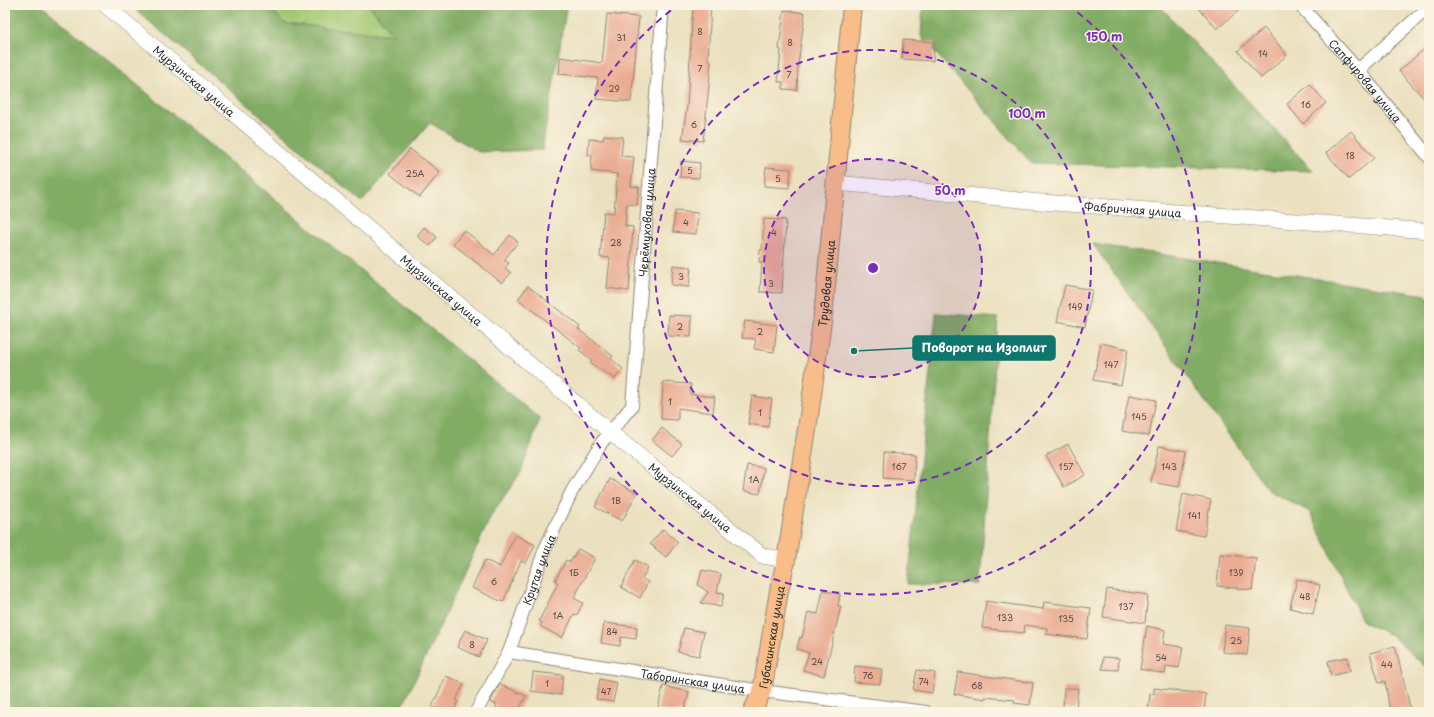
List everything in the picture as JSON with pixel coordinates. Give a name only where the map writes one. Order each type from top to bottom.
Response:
[{"type":"main road","name":"Трудовая улица","points":[[786,560],[824,307],[852,5]]},
{"type":"main road","name":"Губахинская улица","points":[[752,712],[762,691],[779,591],[786,560]]},
{"type":"street","name":"Мурзинская улица","points":[[105,5],[610,432],[762,556],[786,560]]},
{"type":"street","name":"Черёмуховая улица","points":[[610,432],[632,406],[663,5]]},
{"type":"street","name":"Сапфировая улица","points":[[1300,5],[1358,70],[1429,157]]},
{"type":"street","points":[[1358,70],[1429,7]]},
{"type":"street","name":"Фабричная улица","points":[[836,183],[1042,202],[1429,231]]},
{"type":"street","name":"Крутая улица","points":[[476,712],[509,652],[545,549],[572,491],[610,432]]},
{"type":"street","name":"Таборинская улица","points":[[509,652],[762,691],[921,712]]},
{"type":"green space","points":[[5,5],[41,5],[540,419],[521,472],[492,514],[400,712],[5,712]]},
{"type":"green space","points":[[130,5],[268,5],[284,23],[393,35],[369,5],[567,5],[542,150],[479,152],[430,123],[362,202]]},
{"type":"green space","points":[[268,5],[369,5],[393,35],[284,23]]},
{"type":"green space","points":[[923,5],[1159,5],[1313,171],[1031,163],[921,36]]},
{"type":"green space","points":[[1093,244],[1426,295],[1429,298],[1429,670],[1391,635],[1363,622],[1310,512],[1268,490]]},
{"type":"green space","points":[[936,313],[998,318],[980,585],[908,584]]},
{"type":"building","points":[[693,5],[711,5],[708,60],[711,61],[703,141],[682,139],[687,107]]},
{"type":"building","points":[[1196,5],[1245,5],[1217,29]]},
{"type":"building","points":[[784,10],[805,13],[798,65],[797,90],[783,89],[783,82],[778,82],[781,50],[779,49]]},
{"type":"building","points":[[607,14],[639,17],[631,102],[596,99],[598,78],[559,74],[560,57],[602,63]]},
{"type":"building","points":[[1264,28],[1287,55],[1261,78],[1238,51]]},
{"type":"building","points":[[903,40],[934,42],[933,61],[902,59]]},
{"type":"building","points":[[1429,45],[1429,104],[1399,71]]},
{"type":"building","points":[[1310,84],[1326,103],[1303,124],[1287,104]]},
{"type":"building","points":[[1351,131],[1374,158],[1349,179],[1326,153]]},
{"type":"building","points":[[604,135],[623,137],[621,156],[634,157],[631,186],[639,187],[637,205],[627,204],[625,226],[633,227],[629,291],[607,288],[610,258],[600,257],[604,212],[614,213],[617,174],[591,171],[592,155],[588,155],[589,139],[603,140]]},
{"type":"building","points":[[410,149],[440,172],[420,197],[390,174]]},
{"type":"building","points":[[681,161],[700,163],[699,178],[680,177]]},
{"type":"building","points":[[766,167],[791,169],[789,188],[764,186]]},
{"type":"building","points":[[675,211],[698,213],[696,234],[673,232]]},
{"type":"building","points":[[764,219],[786,220],[782,293],[760,292],[762,262],[759,262],[760,250],[762,250]]},
{"type":"building","points":[[424,227],[437,237],[430,246],[417,236]]},
{"type":"building","points":[[464,230],[494,255],[510,235],[518,242],[504,260],[509,263],[505,268],[511,273],[502,283],[453,244]]},
{"type":"building","points":[[673,265],[691,267],[689,287],[671,285]]},
{"type":"building","points":[[1065,285],[1092,290],[1085,327],[1057,321]]},
{"type":"building","points":[[528,286],[580,327],[578,329],[613,356],[611,359],[623,369],[615,379],[590,363],[592,360],[579,350],[581,348],[518,299]]},
{"type":"building","points":[[669,315],[692,316],[691,337],[668,336]]},
{"type":"building","points":[[745,321],[777,325],[774,352],[754,349],[756,339],[742,338]]},
{"type":"building","points":[[1101,343],[1128,349],[1121,385],[1093,380]]},
{"type":"building","points":[[663,382],[691,384],[690,394],[715,397],[713,413],[678,408],[678,420],[661,419]]},
{"type":"building","points":[[1129,395],[1156,400],[1149,436],[1122,431]]},
{"type":"building","points":[[752,396],[772,399],[768,427],[748,424]]},
{"type":"building","points":[[662,428],[682,444],[672,456],[652,440]]},
{"type":"building","points":[[1068,444],[1085,475],[1064,487],[1046,456]]},
{"type":"building","points":[[1159,446],[1186,451],[1179,487],[1151,482]]},
{"type":"building","points":[[884,452],[915,454],[914,480],[883,478]]},
{"type":"building","points":[[747,465],[764,468],[760,494],[743,491]]},
{"type":"building","points":[[610,479],[637,493],[622,521],[595,507]]},
{"type":"building","points":[[1183,494],[1211,500],[1204,536],[1176,531]]},
{"type":"building","points":[[663,529],[678,542],[666,557],[650,544]]},
{"type":"building","points":[[515,535],[535,545],[526,563],[521,561],[503,602],[472,588],[485,560],[500,567]]},
{"type":"building","points":[[578,549],[595,558],[574,598],[583,603],[577,615],[574,614],[562,638],[540,626],[542,623],[539,621],[558,583],[555,581],[566,560],[570,562]]},
{"type":"building","points":[[1220,554],[1256,558],[1252,590],[1217,586]]},
{"type":"building","points":[[635,560],[648,567],[642,579],[648,582],[640,598],[621,587]]},
{"type":"building","points":[[702,570],[721,574],[717,592],[724,593],[721,607],[701,603],[708,592],[698,585]]},
{"type":"building","points":[[1297,579],[1320,585],[1313,614],[1290,608]]},
{"type":"building","points":[[1107,589],[1148,595],[1145,623],[1103,617]]},
{"type":"building","points":[[823,590],[840,594],[838,606],[841,606],[824,676],[803,670],[809,653],[797,649],[800,637],[802,638],[808,612],[818,614]]},
{"type":"building","points":[[986,601],[1043,609],[1044,602],[1091,608],[1087,639],[1046,634],[1047,628],[1025,625],[1024,633],[982,628]]},
{"type":"building","points":[[604,623],[637,627],[636,639],[621,637],[620,646],[601,643]]},
{"type":"building","points":[[1225,625],[1250,628],[1247,655],[1222,652]]},
{"type":"building","points":[[1147,626],[1165,630],[1163,644],[1183,647],[1179,668],[1166,666],[1165,674],[1140,669]]},
{"type":"building","points":[[684,628],[704,632],[699,656],[678,652]]},
{"type":"building","points":[[465,630],[487,640],[479,657],[457,647]]},
{"type":"building","points":[[1395,646],[1410,707],[1390,711],[1385,681],[1379,683],[1370,653]]},
{"type":"building","points":[[1103,657],[1119,658],[1118,670],[1102,669]]},
{"type":"building","points":[[1347,657],[1350,671],[1331,676],[1328,661]]},
{"type":"building","points":[[855,666],[882,669],[880,684],[854,682]]},
{"type":"building","points":[[917,670],[935,673],[932,693],[913,690]]},
{"type":"building","points":[[533,672],[563,675],[561,695],[531,691]]},
{"type":"building","points":[[958,672],[1033,683],[1030,705],[1014,703],[1015,700],[985,697],[985,699],[954,694]]},
{"type":"building","points":[[446,676],[464,684],[456,700],[458,701],[453,712],[442,712],[432,707]]},
{"type":"building","points":[[600,679],[617,683],[613,702],[596,699]]},
{"type":"building","points":[[500,684],[526,696],[518,712],[494,712],[497,705],[490,702]]},
{"type":"building","points":[[663,686],[689,692],[684,712],[672,712],[658,709]]},
{"type":"building","points":[[1064,688],[1078,688],[1076,709],[1063,708]]},
{"type":"building","points":[[1154,688],[1206,694],[1204,712],[1148,712],[1150,694],[1154,694]]},
{"type":"place","name":"Поворот на Изоплит","points":[[854,351]]}]
